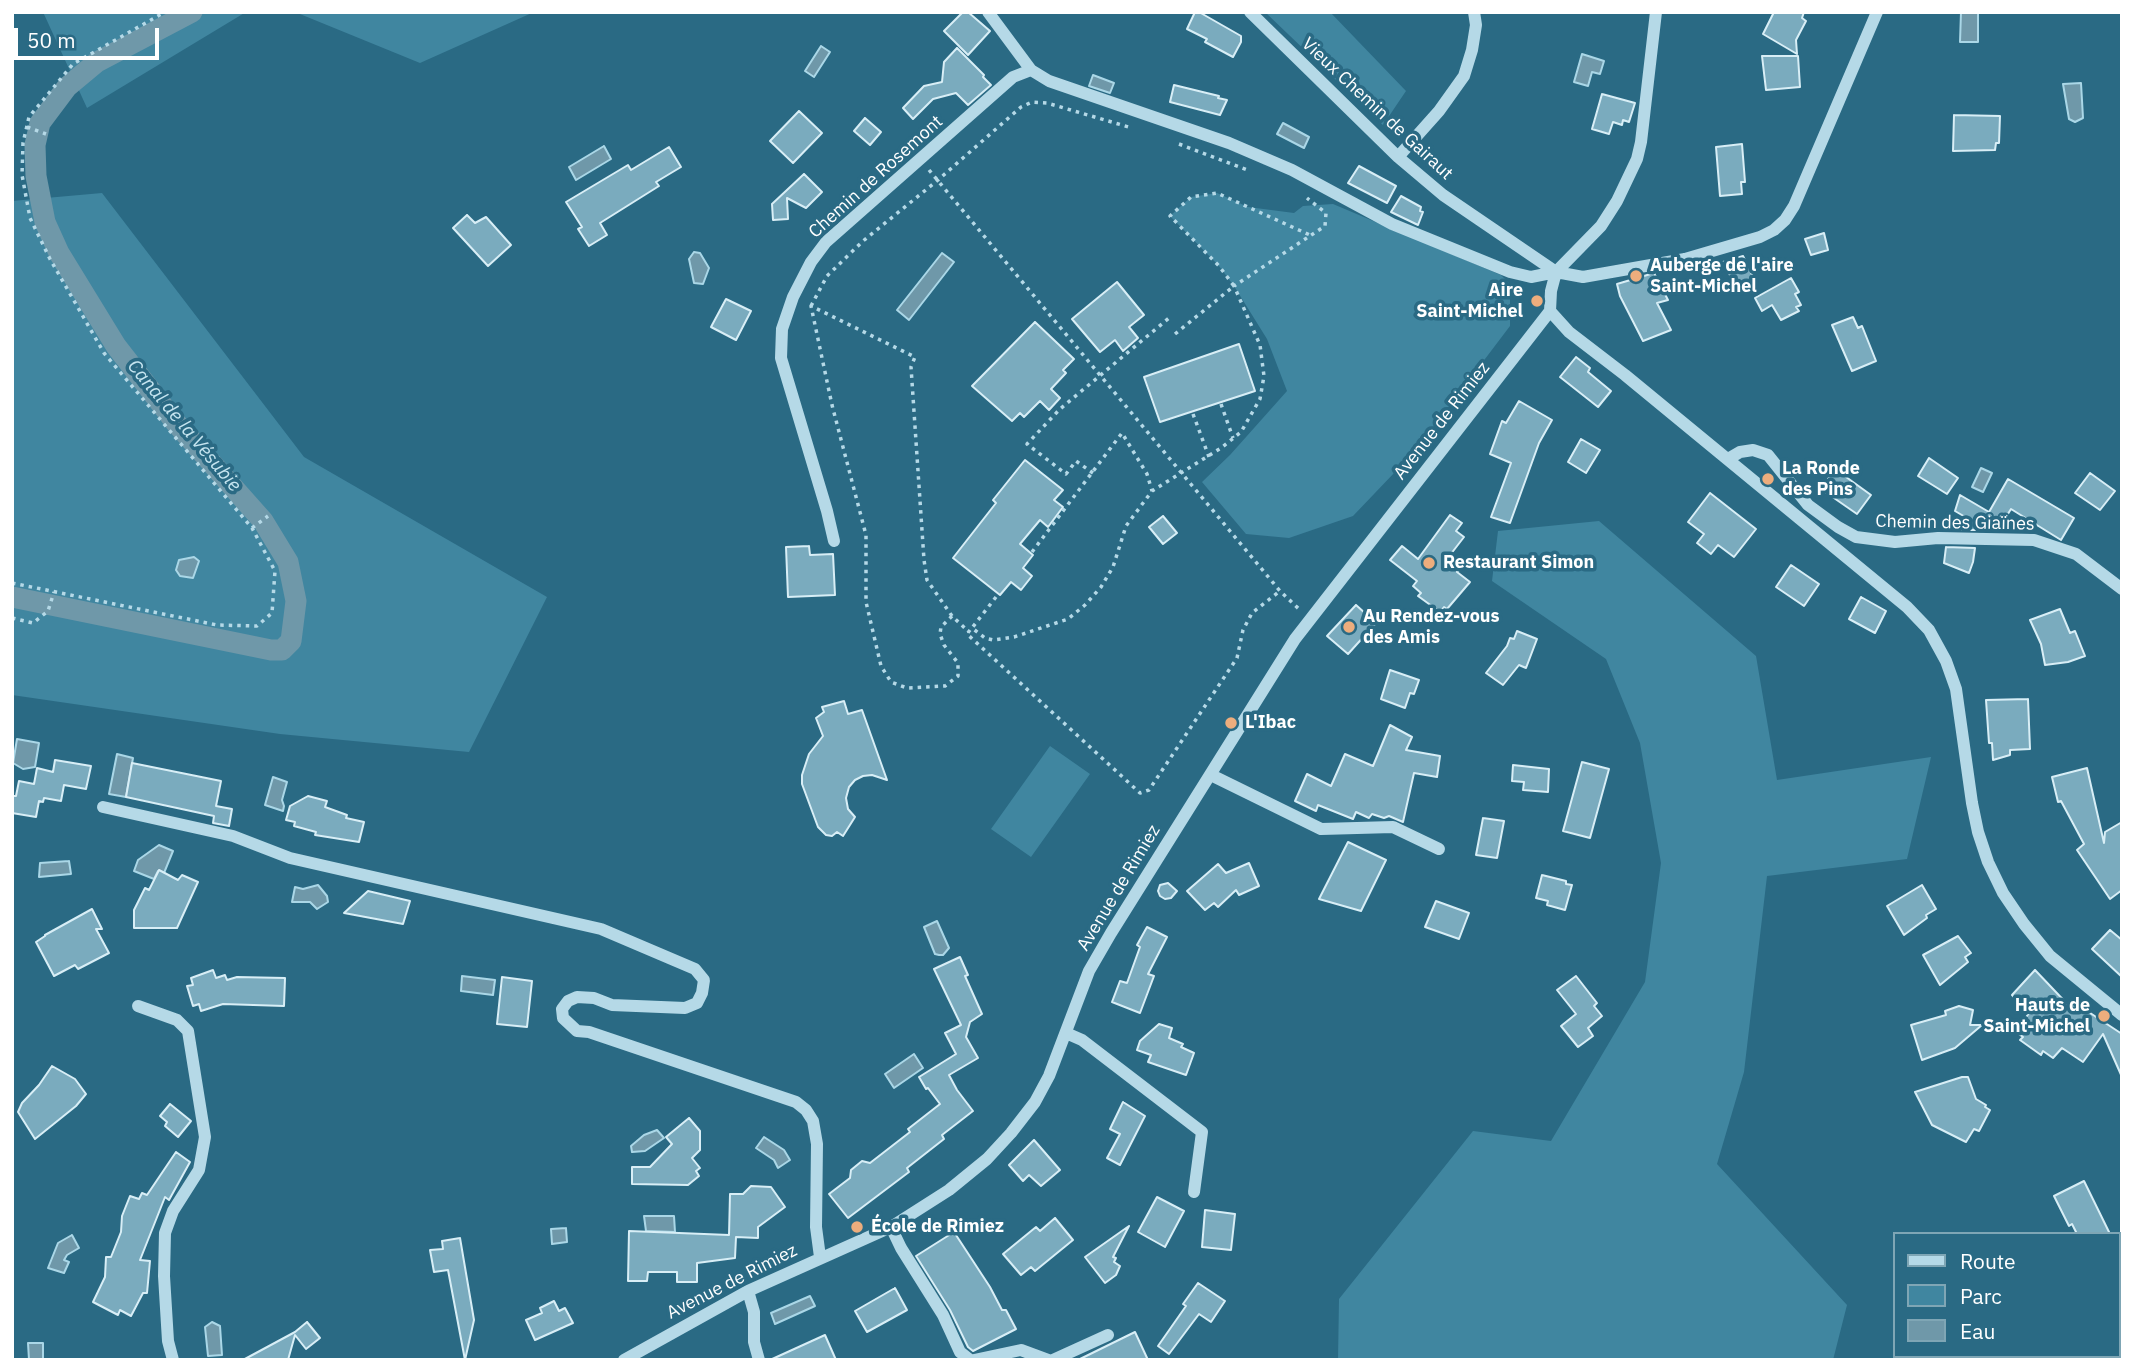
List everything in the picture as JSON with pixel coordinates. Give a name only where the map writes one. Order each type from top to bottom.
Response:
[{"type":"street","points":[[988,12],[1031,71],[1061,85],[1229,143],[1293,170],[1392,224],[1510,272],[1531,277],[1556,272],[1583,277],[1685,259],[1760,237],[1774,230],[1794,206],[1877,12]]},
{"type":"street","name":"Vieux Chemin de Gairaut","points":[[1250,12],[1398,157],[1443,195],[1556,272]]},
{"type":"street","points":[[1398,157],[1464,76],[1476,25],[1474,12]]},
{"type":"street","points":[[1656,12],[1637,159],[1617,201],[1601,226],[1556,272],[1550,311],[1569,332],[1907,607],[1929,630],[1947,661],[1956,689],[1978,832],[1988,862],[2003,893],[2050,957],[2122,1015]]},
{"type":"street","name":"Chemin de Rosemont","points":[[834,541],[781,358],[782,329],[793,297],[811,262],[826,242],[1013,77],[1031,71]]},
{"type":"street","name":"Avenue de Rimiez","points":[[624,1360],[748,1291],[891,1227],[949,1190],[987,1159],[1011,1133],[1035,1102],[1049,1076],[1089,971],[1160,852],[1309,620],[1550,311]]},
{"type":"street","name":"Chemin des Giaïnes","points":[[1728,459],[1740,452],[1753,450],[1769,456],[1808,505],[1856,537],[1895,542],[1938,538],[2034,540],[2076,554],[2122,589]]},
{"type":"street","points":[[1211,775],[1321,829],[1393,827],[1439,849]]},
{"type":"street","points":[[103,807],[233,836],[290,858],[601,929],[695,968],[704,980],[702,993],[697,1003],[685,1008],[612,1005],[594,998],[577,997],[568,1001],[562,1009],[562,1018],[577,1031],[590,1032],[796,1102],[806,1111],[813,1121],[817,1144],[816,1227],[820,1257]]},
{"type":"street","points":[[138,1006],[177,1020],[188,1031],[205,1137],[199,1170],[173,1211],[165,1233],[164,1276],[168,1341],[173,1360]]},
{"type":"street","points":[[1066,1033],[1082,1040],[1202,1132],[1194,1192]]},
{"type":"street","points":[[891,1227],[943,1315],[960,1352],[972,1360],[1021,1350],[1050,1360],[1108,1335]]},
{"type":"street","points":[[748,1291],[754,1312],[754,1342],[759,1360]]},
{"type":"path","points":[[12,583],[217,625],[257,626],[272,613],[275,571],[252,528],[103,353],[30,218],[22,175],[23,143],[29,117],[73,64],[165,12]]},
{"type":"path","points":[[952,615],[941,627],[940,634],[944,645],[958,663],[958,676],[945,686],[907,688],[891,682],[881,666],[866,602],[866,535],[832,405],[811,306],[827,276],[863,241],[1021,107],[1032,102],[1047,103],[1136,130]]},
{"type":"path","points":[[27,127],[46,135]]},
{"type":"path","points":[[1174,142],[1259,174]]},
{"type":"path","points":[[938,180],[1280,590],[1309,620]]},
{"type":"path","points":[[811,306],[915,357],[911,367],[927,580],[952,615],[970,630],[993,640],[1046,628],[1068,619],[1085,605],[1101,587],[1113,567],[1126,527],[1152,491],[1209,457],[1233,439],[1241,432],[1261,399],[1264,376],[1260,345],[1234,286],[1219,266],[1170,216],[1191,197],[1217,193],[1310,235]]},
{"type":"path","points":[[1175,334],[1234,286],[1325,226],[1326,213],[1306,197]]},
{"type":"path","points":[[1093,473],[1076,461],[1066,474],[1027,444],[1060,409],[1169,318]]},
{"type":"path","points":[[1222,404],[1233,439]]},
{"type":"path","points":[[1193,414],[1209,457]]},
{"type":"path","points":[[1032,552],[1122,433],[1147,474],[1152,491]]},
{"type":"path","points":[[252,528],[268,516]]},
{"type":"path","points":[[996,597],[967,634],[1140,793],[1149,790],[1237,658],[1243,630],[1252,613],[1280,590]]},
{"type":"path","points":[[12,618],[33,623],[48,611],[54,592]]},
{"type":"green space","points":[[43,12],[246,12],[87,108]]},
{"type":"green space","points":[[295,12],[534,12],[420,63]]},
{"type":"green space","points":[[1265,12],[1330,12],[1406,91],[1383,125]]},
{"type":"green space","points":[[102,193],[304,457],[547,597],[469,752],[280,734],[12,695],[12,201]]},
{"type":"green space","points":[[1217,193],[1248,207],[1294,213],[1303,206],[1333,204],[1501,275],[1510,284],[1510,326],[1416,450],[1353,516],[1289,538],[1246,534],[1202,482],[1287,391],[1267,339],[1234,286],[1219,266],[1170,216],[1191,197]]},
{"type":"green space","points":[[1599,521],[1756,656],[1777,780],[1931,757],[1907,859],[1767,876],[1744,1072],[1717,1164],[1847,1305],[1833,1360],[1338,1360],[1339,1299],[1473,1131],[1551,1141],[1645,982],[1661,863],[1640,743],[1606,659],[1492,581],[1498,531]]},
{"type":"green space","points":[[1050,746],[1090,774],[1031,857],[991,829]]},
{"type":"water","points":[[1961,12],[1978,12],[1978,42],[1960,42]]},
{"type":"water","points":[[821,46],[830,52],[814,77],[805,71]]},
{"type":"water","points":[[1582,54],[1604,61],[1600,74],[1592,72],[1588,86],[1574,82]]},
{"type":"water","points":[[1093,75],[1114,83],[1110,93],[1089,86]]},
{"type":"water","points":[[2081,83],[2083,118],[2075,122],[2069,119],[2063,84]]},
{"type":"water","points":[[1283,123],[1309,137],[1304,148],[1277,134]]},
{"type":"water","points":[[604,146],[611,159],[576,180],[569,167]]},
{"type":"water","points":[[694,252],[700,253],[709,268],[703,284],[694,283],[689,259]]},
{"type":"water","points":[[942,253],[954,262],[909,320],[897,310]]},
{"type":"water","points":[[1981,468],[1992,473],[1983,492],[1972,487]]},
{"type":"water","points":[[194,557],[199,561],[193,578],[180,576],[176,570],[179,560]]},
{"type":"water","points":[[17,739],[39,743],[35,767],[23,769],[13,763]]},
{"type":"water","points":[[117,754],[133,758],[126,797],[109,794]]},
{"type":"water","points":[[273,777],[287,782],[282,800],[283,811],[265,805]]},
{"type":"water","points":[[159,845],[173,851],[164,873],[158,871],[154,879],[134,871],[138,860]]},
{"type":"water","points":[[69,861],[71,874],[39,877],[40,863]]},
{"type":"water","points":[[318,885],[327,896],[328,902],[317,909],[310,902],[292,902],[295,887],[303,889]]},
{"type":"water","points":[[937,921],[949,948],[943,955],[935,954],[924,927]]},
{"type":"water","points":[[462,976],[495,980],[493,995],[461,991]]},
{"type":"water","points":[[914,1054],[923,1068],[894,1088],[885,1074]]},
{"type":"water","points":[[657,1130],[664,1138],[645,1151],[632,1152],[631,1146],[644,1135]]},
{"type":"water","points":[[764,1137],[784,1150],[790,1160],[778,1168],[774,1160],[756,1148]]},
{"type":"water","points":[[644,1216],[674,1216],[675,1232],[646,1231]]},
{"type":"water","points":[[566,1228],[567,1242],[552,1244],[551,1229]]},
{"type":"water","points":[[72,1235],[79,1248],[64,1260],[69,1262],[64,1273],[48,1268],[58,1243]]},
{"type":"water","points":[[810,1296],[815,1306],[775,1324],[771,1313]]},
{"type":"water","points":[[212,1322],[220,1326],[222,1355],[208,1356],[205,1327]]},
{"type":"water","points":[[28,1343],[43,1343],[43,1360],[29,1360]]},
{"type":"building","points":[[963,12],[968,12],[990,31],[968,55],[944,31]]},
{"type":"building","points":[[1195,12],[1241,36],[1241,42],[1233,57],[1187,29]]},
{"type":"building","points":[[1774,12],[1804,12],[1802,18],[1806,21],[1796,40],[1797,54],[1763,34]]},
{"type":"building","points":[[957,48],[991,85],[968,105],[956,93],[933,99],[913,119],[903,108],[924,86],[942,82],[944,62]]},
{"type":"building","points":[[1762,56],[1798,56],[1800,87],[1766,90]]},
{"type":"building","points":[[1174,85],[1227,100],[1220,115],[1170,102]]},
{"type":"building","points":[[1602,94],[1635,103],[1629,122],[1623,120],[1622,125],[1613,122],[1609,134],[1592,129]]},
{"type":"building","points":[[799,111],[822,133],[793,163],[770,141]]},
{"type":"building","points":[[1954,115],[2000,116],[1999,143],[1996,143],[1995,150],[1953,151]]},
{"type":"building","points":[[865,118],[881,132],[870,145],[854,131]]},
{"type":"building","points":[[1742,144],[1745,182],[1741,182],[1742,194],[1720,196],[1716,147]]},
{"type":"building","points":[[669,147],[681,167],[656,182],[659,186],[600,223],[607,235],[589,246],[578,229],[582,227],[566,202],[628,165],[631,170]]},
{"type":"building","points":[[1359,166],[1396,186],[1387,203],[1348,183]]},
{"type":"building","points":[[804,174],[822,192],[806,208],[787,198],[788,219],[773,220],[772,204]]},
{"type":"building","points":[[1401,196],[1421,207],[1420,211],[1423,212],[1418,225],[1391,212]]},
{"type":"building","points":[[467,215],[475,223],[486,217],[511,245],[488,266],[453,228]]},
{"type":"building","points":[[1824,233],[1828,250],[1811,255],[1805,239]]},
{"type":"building","points":[[1743,256],[1757,285],[1740,294],[1723,262]]},
{"type":"building","points":[[1654,273],[1668,300],[1657,303],[1671,330],[1643,341],[1620,296],[1617,284]]},
{"type":"building","points":[[1791,278],[1799,292],[1795,294],[1801,305],[1796,307],[1799,311],[1781,320],[1772,305],[1762,311],[1755,298]]},
{"type":"building","points":[[1117,282],[1144,315],[1129,327],[1138,338],[1123,351],[1115,340],[1100,352],[1072,319]]},
{"type":"building","points":[[726,299],[751,311],[736,340],[711,327]]},
{"type":"building","points":[[1853,317],[1858,328],[1862,326],[1876,361],[1852,371],[1832,325]]},
{"type":"building","points":[[1035,322],[1074,359],[1063,370],[1066,373],[1051,389],[1060,398],[1049,410],[1040,401],[1024,417],[1020,413],[1012,421],[972,386]]},
{"type":"building","points":[[1239,344],[1255,391],[1160,422],[1144,377]]},
{"type":"building","points":[[1576,357],[1590,368],[1588,372],[1611,391],[1598,407],[1560,377]]},
{"type":"building","points":[[1519,401],[1552,420],[1539,443],[1510,523],[1491,517],[1511,463],[1490,454],[1502,421],[1506,423]]},
{"type":"building","points":[[1581,439],[1600,450],[1586,473],[1568,462]]},
{"type":"building","points":[[1929,458],[1958,478],[1947,494],[1918,476]]},
{"type":"building","points":[[1025,460],[1063,490],[1054,500],[1063,507],[1048,527],[1040,520],[1020,544],[1033,555],[1023,568],[1032,576],[1021,590],[1011,582],[1000,595],[953,558],[996,503],[993,500]]},
{"type":"building","points":[[1835,469],[1871,495],[1857,514],[1821,489]]},
{"type":"building","points":[[2090,473],[2115,491],[2100,510],[2075,493]]},
{"type":"building","points":[[2008,479],[2074,518],[2061,540],[2011,509],[1998,530],[1960,530],[1967,518],[1955,511],[1960,495],[1989,512]]},
{"type":"building","points":[[1710,493],[1756,529],[1734,557],[1718,545],[1711,554],[1697,543],[1704,534],[1688,522]]},
{"type":"building","points":[[1450,515],[1462,523],[1456,531],[1464,537],[1447,559],[1460,569],[1457,572],[1470,582],[1447,609],[1444,607],[1440,612],[1418,596],[1421,593],[1413,586],[1417,581],[1390,560],[1402,546],[1418,559]]},
{"type":"building","points":[[1163,516],[1177,533],[1163,544],[1149,527]]},
{"type":"building","points":[[809,546],[810,555],[833,554],[835,595],[788,597],[786,547]]},
{"type":"building","points":[[1946,547],[1975,548],[1969,573],[1944,563]]},
{"type":"building","points":[[1791,565],[1819,584],[1804,606],[1776,587]]},
{"type":"building","points":[[1861,597],[1886,611],[1875,633],[1849,619]]},
{"type":"building","points":[[1356,605],[1376,623],[1348,654],[1327,636]]},
{"type":"building","points":[[2060,609],[2070,633],[2075,631],[2085,656],[2068,662],[2045,665],[2041,644],[2030,620]]},
{"type":"building","points":[[1517,631],[1537,639],[1526,668],[1519,665],[1503,685],[1486,673],[1510,638],[1514,639]]},
{"type":"building","points":[[1390,670],[1419,680],[1414,694],[1410,693],[1405,708],[1381,699]]},
{"type":"building","points":[[2028,699],[2030,749],[2010,750],[2010,755],[1993,760],[1986,700]]},
{"type":"building","points":[[844,701],[848,714],[862,710],[887,780],[872,775],[855,780],[849,787],[846,798],[848,809],[855,817],[843,836],[837,832],[832,836],[826,835],[818,827],[802,784],[802,775],[809,754],[823,736],[816,718],[824,712],[822,707]]},
{"type":"building","points":[[1390,725],[1412,737],[1406,750],[1440,756],[1437,777],[1414,773],[1403,822],[1389,816],[1384,818],[1372,814],[1369,818],[1356,812],[1353,819],[1318,805],[1316,811],[1295,801],[1307,774],[1331,786],[1345,754],[1373,766]]},
{"type":"building","points":[[55,760],[91,766],[86,789],[64,785],[61,801],[44,798],[43,802],[39,801],[36,817],[12,813],[12,796],[16,796],[19,781],[34,784],[37,768],[53,772]]},
{"type":"building","points":[[1582,762],[1609,769],[1590,838],[1563,831]]},
{"type":"building","points":[[132,763],[221,781],[216,806],[232,809],[229,826],[213,823],[214,816],[126,797]]},
{"type":"building","points":[[1513,765],[1549,769],[1548,792],[1523,790],[1524,782],[1512,781]]},
{"type":"building","points":[[2087,768],[2104,843],[2105,832],[2122,822],[2122,890],[2110,899],[2077,850],[2084,844],[2061,801],[2058,802],[2052,777]]},
{"type":"building","points":[[308,796],[327,801],[325,807],[347,815],[346,818],[364,822],[359,842],[315,835],[316,832],[294,826],[295,822],[286,820],[290,806]]},
{"type":"building","points":[[1483,818],[1504,821],[1497,858],[1476,855]]},
{"type":"building","points":[[1348,842],[1386,860],[1361,911],[1319,899]]},
{"type":"building","points":[[1249,863],[1259,886],[1239,895],[1236,890],[1218,907],[1214,903],[1205,910],[1187,891],[1218,864],[1226,873]]},
{"type":"building","points":[[159,870],[178,880],[182,875],[198,882],[177,928],[134,928],[134,910],[145,888],[149,890]]},
{"type":"building","points":[[1542,875],[1572,885],[1565,910],[1547,905],[1548,901],[1536,898]]},
{"type":"building","points":[[1168,883],[1177,891],[1171,898],[1165,899],[1158,891],[1160,885]]},
{"type":"building","points":[[1922,885],[1936,909],[1904,935],[1887,906]]},
{"type":"building","points":[[368,891],[410,901],[403,924],[344,913]]},
{"type":"building","points":[[1436,901],[1469,913],[1459,939],[1425,927]]},
{"type":"building","points":[[92,909],[102,929],[96,929],[109,953],[78,969],[75,965],[54,976],[36,942]]},
{"type":"building","points":[[1147,927],[1167,937],[1148,974],[1154,976],[1140,1013],[1112,1002],[1120,981],[1127,983],[1140,947],[1137,945]]},
{"type":"building","points":[[2110,930],[2122,940],[2122,977],[2092,949]]},
{"type":"building","points":[[1958,936],[1971,953],[1965,957],[1968,962],[1940,985],[1923,955]]},
{"type":"building","points":[[960,957],[968,975],[965,976],[982,1014],[970,1022],[966,1037],[978,1058],[949,1075],[973,1111],[942,1135],[944,1139],[907,1168],[909,1172],[848,1218],[829,1194],[850,1178],[851,1170],[862,1161],[870,1163],[940,1104],[919,1077],[956,1054],[945,1033],[961,1025],[934,969]]},
{"type":"building","points":[[213,970],[216,978],[225,975],[227,980],[237,977],[285,978],[284,1006],[223,1004],[201,1011],[199,1004],[193,1006],[187,986],[193,985],[191,978]]},
{"type":"building","points":[[2035,970],[2072,1009],[2075,1003],[2122,1034],[2122,1077],[2103,1034],[2083,1062],[2062,1048],[2053,1058],[2043,1051],[2041,1055],[2020,1040],[2023,1037],[2016,1032],[2029,1013],[2012,995]]},
{"type":"building","points":[[1576,976],[1597,1003],[1594,1006],[1602,1016],[1588,1028],[1593,1036],[1578,1047],[1561,1026],[1576,1014],[1557,990]]},
{"type":"building","points":[[502,977],[532,981],[527,1027],[497,1024]]},
{"type":"building","points":[[1959,1006],[1973,1010],[1970,1025],[1982,1025],[1955,1048],[1922,1060],[1911,1025],[1946,1015],[1945,1011]]},
{"type":"building","points":[[1159,1024],[1172,1028],[1169,1038],[1194,1053],[1186,1075],[1148,1062],[1151,1055],[1137,1050],[1140,1041]]},
{"type":"building","points":[[52,1066],[75,1079],[86,1094],[76,1106],[35,1139],[18,1112],[22,1103]]},
{"type":"building","points":[[1968,1077],[1976,1099],[1990,1110],[1979,1131],[1974,1129],[1966,1142],[1932,1125],[1915,1092]]},
{"type":"building","points":[[1123,1102],[1145,1116],[1120,1165],[1107,1158],[1120,1134],[1110,1129]]},
{"type":"building","points":[[170,1104],[191,1121],[178,1137],[165,1126],[167,1122],[160,1116]]},
{"type":"building","points":[[689,1118],[700,1131],[700,1150],[692,1158],[700,1168],[696,1171],[699,1176],[688,1185],[632,1184],[632,1167],[650,1167],[672,1144],[666,1137]]},
{"type":"building","points":[[1034,1140],[1060,1170],[1041,1186],[1029,1175],[1023,1181],[1009,1165]]},
{"type":"building","points":[[176,1152],[190,1162],[169,1200],[165,1197],[140,1260],[150,1261],[147,1293],[143,1293],[131,1316],[120,1310],[118,1315],[93,1302],[105,1277],[106,1257],[111,1257],[121,1232],[122,1216],[130,1196],[139,1199],[142,1193],[147,1195]]},
{"type":"building","points":[[2084,1181],[2109,1232],[2076,1232],[2072,1224],[2069,1226],[2054,1196]]},
{"type":"building","points":[[751,1186],[771,1187],[785,1207],[758,1227],[758,1238],[736,1237],[735,1258],[697,1263],[697,1282],[677,1282],[677,1272],[648,1272],[647,1281],[628,1281],[629,1231],[729,1235],[730,1194],[743,1194]]},
{"type":"building","points":[[1157,1197],[1184,1211],[1165,1247],[1138,1232]]},
{"type":"building","points":[[1205,1210],[1235,1214],[1231,1250],[1202,1247]]},
{"type":"building","points":[[1055,1218],[1073,1240],[1035,1271],[1031,1267],[1021,1275],[1003,1254],[1036,1227],[1040,1231]]},
{"type":"building","points":[[1129,1226],[1113,1257],[1116,1258],[1114,1262],[1120,1266],[1116,1275],[1105,1283],[1085,1257]]},
{"type":"building","points":[[954,1232],[1016,1329],[973,1351],[968,1347],[950,1310],[916,1256]]},
{"type":"building","points":[[460,1238],[474,1320],[465,1360],[448,1270],[434,1272],[430,1250],[443,1249],[442,1241]]},
{"type":"building","points":[[1198,1283],[1225,1301],[1211,1322],[1199,1314],[1169,1354],[1158,1346],[1186,1306],[1183,1304]]},
{"type":"building","points":[[895,1288],[907,1310],[867,1332],[855,1311]]},
{"type":"building","points":[[554,1301],[559,1311],[565,1308],[573,1323],[535,1340],[526,1320],[542,1313],[540,1308]]},
{"type":"building","points":[[307,1322],[320,1338],[306,1349],[295,1335],[288,1360],[243,1360],[295,1332]]},
{"type":"building","points":[[1135,1332],[1148,1360],[1078,1360]]},
{"type":"building","points":[[825,1335],[836,1360],[770,1360]]},
{"type":"waterway","name":"Canal de la Vésubie","points":[[12,597],[271,650],[282,650],[291,641],[296,601],[288,562],[263,521],[176,423],[116,346],[59,253],[45,222],[36,176],[35,145],[40,123],[67,87],[97,62],[192,12]]},
{"type":"place","name":"Auberge de l'aire Saint-Michel","points":[[1636,276]]},
{"type":"place","name":"Aire Saint-Michel","points":[[1537,301]]},
{"type":"place","name":"La Ronde des Pins","points":[[1768,479]]},
{"type":"place","name":"Restaurant Simon","points":[[1429,563]]},
{"type":"place","name":"Au Rendez-vous des Amis","points":[[1349,627]]},
{"type":"place","name":"L'Ibac","points":[[1231,723]]},
{"type":"place","name":"Hauts de Saint-Michel","points":[[2104,1016]]},
{"type":"place","name":"École de Rimiez","points":[[857,1227]]}]
